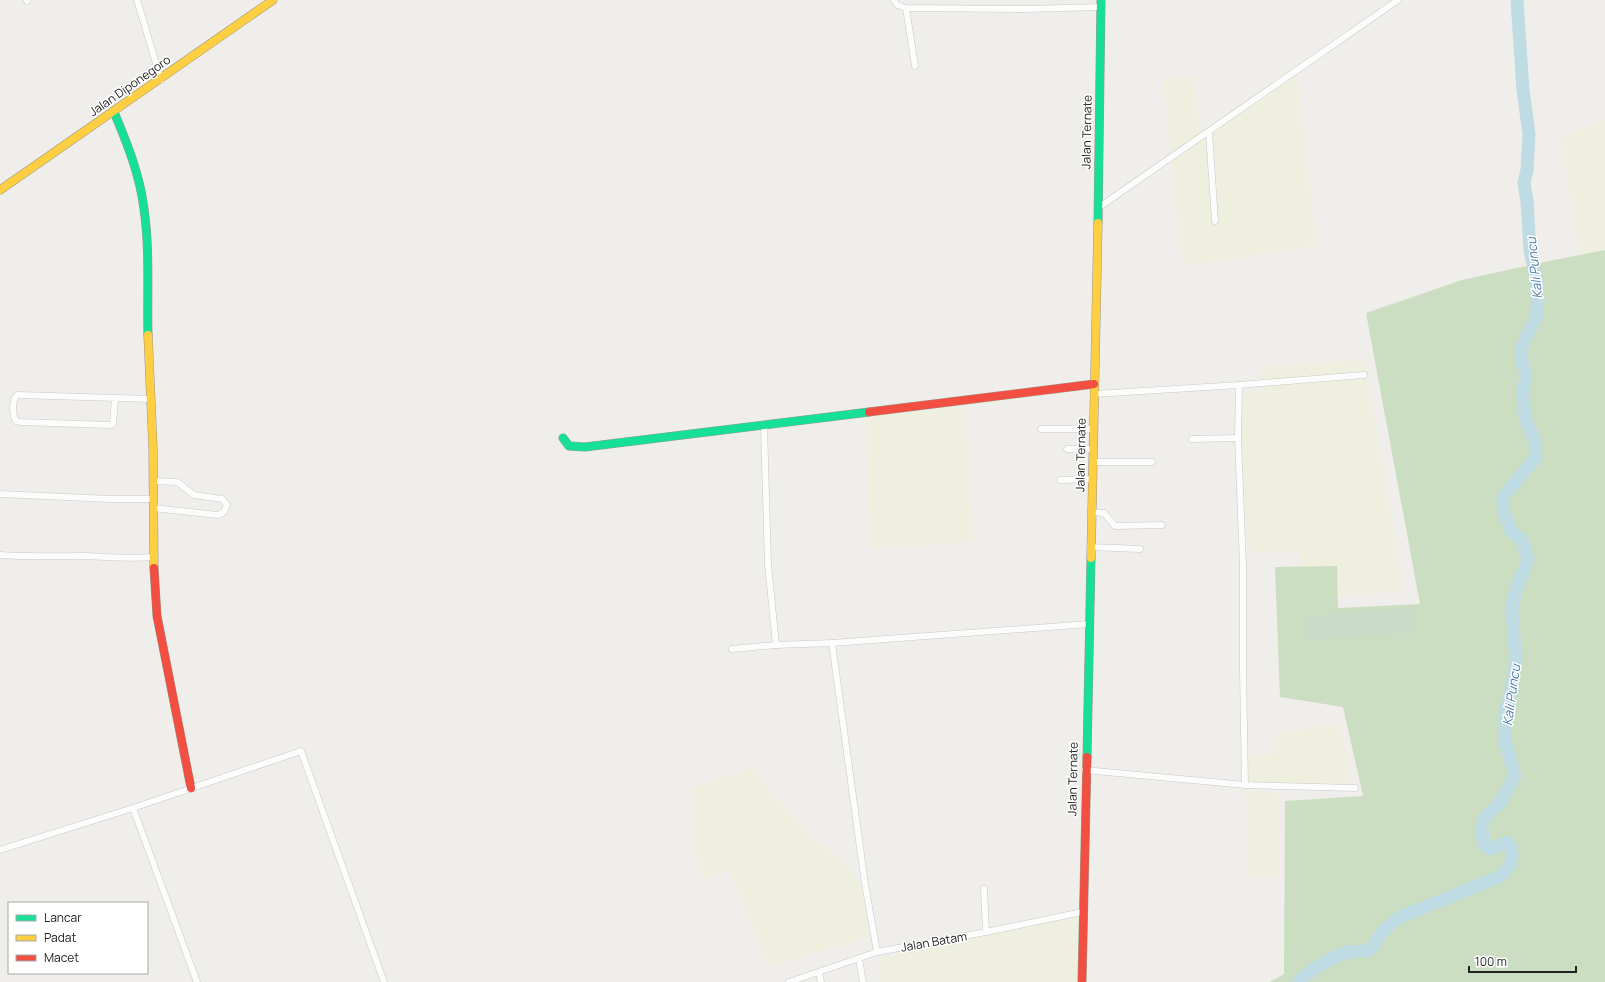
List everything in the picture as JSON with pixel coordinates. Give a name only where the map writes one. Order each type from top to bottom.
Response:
[{"type":"street","points":[[137,0],[161,80]]},
{"type":"street","name":"Jalan Diponegoro","points":[[0,190],[161,80],[273,0]]},
{"type":"street","points":[[894,0],[897,5],[906,8],[1027,9],[1101,4]]},
{"type":"street","points":[[1098,208],[1398,0]]},
{"type":"street","name":"Jalan Ternate","points":[[1082,982],[1082,912],[1094,429],[1101,4]]},
{"type":"street","points":[[906,8],[915,66]]},
{"type":"street","points":[[114,112],[130,153],[140,186],[144,208],[147,248],[148,338],[153,481],[153,557],[157,616],[190,788]]},
{"type":"street","points":[[1208,133],[1215,221]]},
{"type":"street","points":[[1094,394],[1239,385],[1364,375]]},
{"type":"street","points":[[563,438],[569,446],[585,447],[1094,384]]},
{"type":"street","points":[[1239,385],[1238,438],[1243,566],[1242,670],[1245,786]]},
{"type":"street","points":[[115,399],[115,418],[113,424],[111,425],[20,422],[16,421],[13,415],[14,399],[17,395],[150,399]]},
{"type":"street","points":[[764,425],[768,565],[776,644]]},
{"type":"street","points":[[1041,429],[1094,429]]},
{"type":"street","points":[[1192,438],[1238,438]]},
{"type":"street","points":[[1067,449],[1093,449]]},
{"type":"street","points":[[1092,462],[1152,462]]},
{"type":"street","points":[[1060,480],[1092,479]]},
{"type":"street","points":[[153,481],[178,482],[194,495],[222,499],[227,505],[224,512],[218,515],[153,508]]},
{"type":"street","points":[[0,494],[110,499],[152,499]]},
{"type":"street","points":[[1091,512],[1104,513],[1115,526],[1162,525]]},
{"type":"street","points":[[1090,547],[1140,549]]},
{"type":"street","points":[[0,555],[22,557],[153,557]]},
{"type":"street","points":[[732,649],[776,644],[832,643],[1089,624]]},
{"type":"street","points":[[832,643],[865,884],[877,952]]},
{"type":"street","points":[[0,850],[134,808],[301,751],[384,982]]},
{"type":"street","points":[[1085,770],[1245,786],[1354,788]]},
{"type":"street","points":[[134,808],[197,982]]},
{"type":"street","points":[[984,890],[986,932]]},
{"type":"street","name":"Jalan Batam","points":[[789,982],[877,952],[986,932],[1082,912]]},
{"type":"street","points":[[859,959],[863,982]]},
{"type":"street","points":[[819,972],[821,982]]},
{"type":"green space","points":[[1296,72],[1317,245],[1183,266],[1163,79],[1194,78],[1201,137]]},
{"type":"green space","points":[[1605,120],[1605,250],[1581,255],[1560,137]]},
{"type":"green space","points":[[1605,250],[1605,982],[1269,982],[1284,974],[1285,801],[1363,796],[1343,707],[1280,697],[1275,567],[1337,566],[1338,608],[1420,604],[1366,313],[1462,280]]},
{"type":"green space","points":[[1365,360],[1403,591],[1330,597],[1301,569],[1299,552],[1250,553],[1246,516],[1239,482],[1241,396],[1263,389],[1261,366]]},
{"type":"green space","points":[[964,407],[974,542],[869,548],[866,417]]},
{"type":"green space","points":[[1412,608],[1414,632],[1309,640],[1307,616]]},
{"type":"green space","points":[[1337,724],[1349,758],[1348,766],[1351,784],[1244,782],[1244,755],[1277,754],[1274,734]]},
{"type":"green space","points":[[754,767],[767,788],[806,829],[812,840],[821,844],[851,870],[859,883],[864,899],[870,936],[769,967],[730,870],[703,880],[699,867],[700,861],[693,845],[692,830],[694,813],[690,788]]},
{"type":"green space","points":[[1246,791],[1279,793],[1279,878],[1247,876]]},
{"type":"green space","points":[[1078,916],[1078,982],[881,982],[878,958]]},
{"type":"waterway","name":"Kali Puncu","points":[[1299,982],[1304,976],[1325,962],[1347,952],[1367,951],[1372,948],[1383,931],[1398,918],[1499,877],[1509,865],[1512,857],[1511,848],[1508,842],[1490,849],[1484,845],[1482,830],[1484,818],[1500,803],[1515,775],[1505,741],[1505,713],[1511,692],[1516,660],[1512,608],[1516,590],[1528,560],[1522,540],[1511,531],[1504,512],[1503,497],[1536,457],[1535,442],[1525,417],[1523,391],[1526,377],[1521,351],[1526,337],[1536,318],[1538,300],[1536,277],[1530,250],[1527,201],[1524,183],[1527,170],[1529,134],[1523,90],[1517,0]]},
{"type":"traffic: fast","points":[[1098,223],[1101,0]]},
{"type":"traffic: fast","points":[[114,112],[124,135],[142,196],[147,240],[148,335]]},
{"type":"traffic: fast","points":[[563,438],[569,446],[585,447],[869,412]]},
{"type":"traffic: fast","points":[[1087,757],[1091,558]]},
{"type":"traffic: slow","points":[[0,190],[273,0]]},
{"type":"traffic: slow","points":[[1091,558],[1098,223]]},
{"type":"traffic: slow","points":[[148,335],[153,448],[154,568]]},
{"type":"traffic: jam","points":[[869,412],[1094,384]]},
{"type":"traffic: jam","points":[[154,568],[157,616],[191,788]]},
{"type":"traffic: jam","points":[[1082,982],[1087,757]]}]
